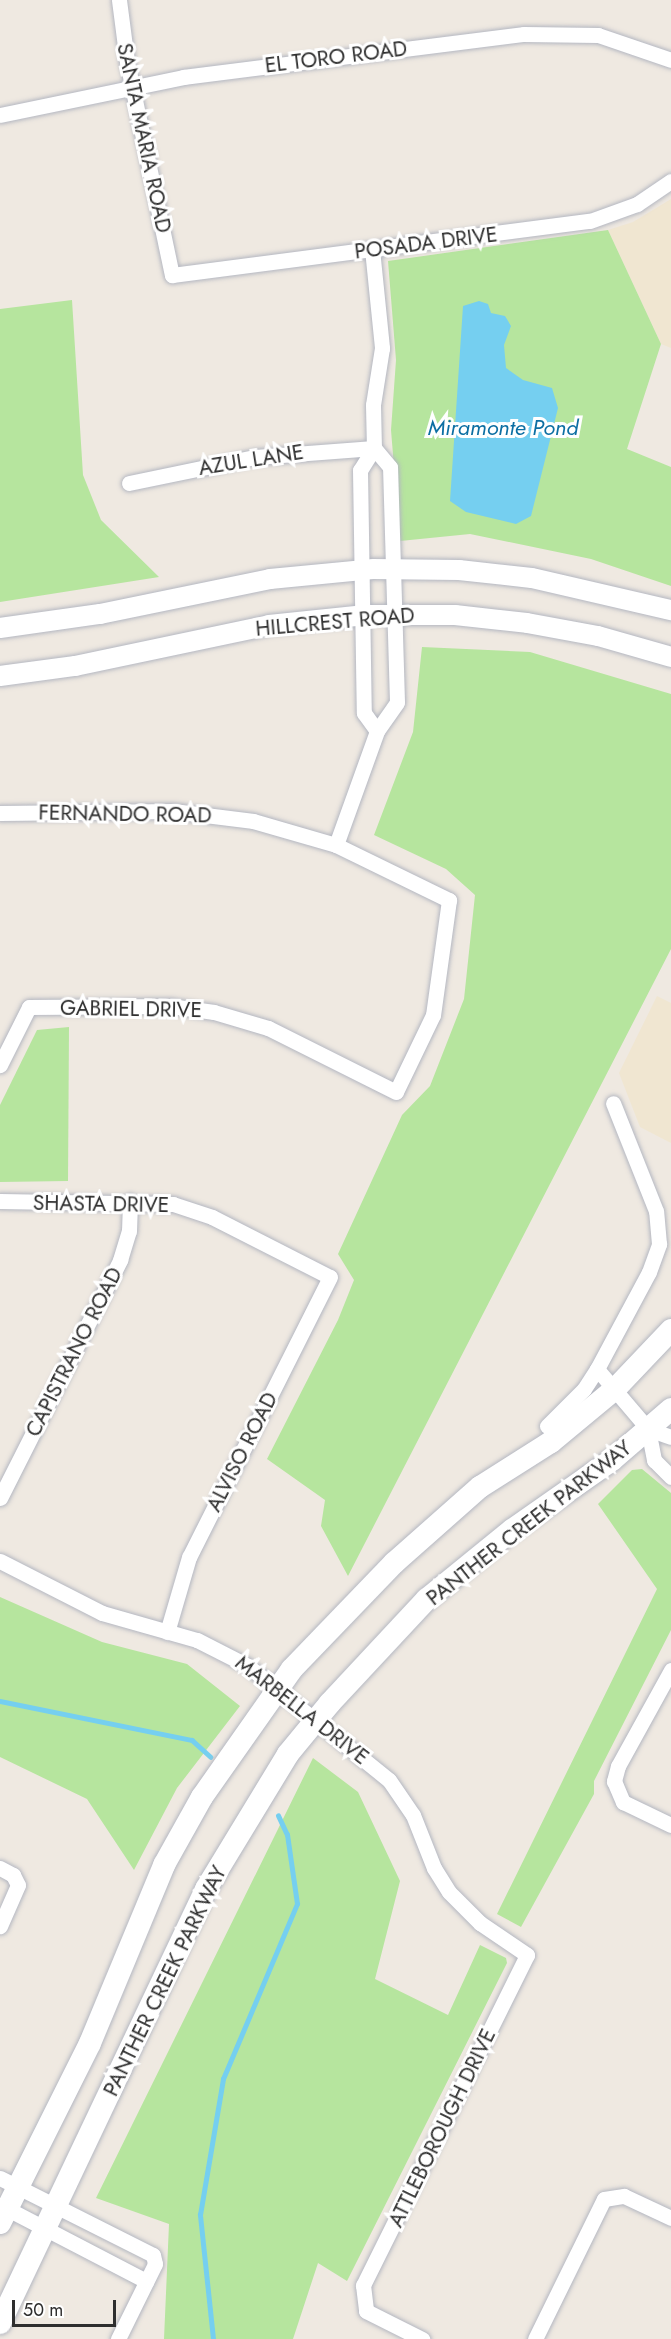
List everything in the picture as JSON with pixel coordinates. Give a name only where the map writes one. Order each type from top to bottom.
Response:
[{"type":"main road","name":"PANTHER CREEK PARKWAY","points":[[2,2212],[10,2183],[90,2043],[164,1865],[202,1797],[277,1689],[330,1625],[394,1563],[480,1487],[550,1442],[616,1388],[671,1330]]},
{"type":"main road","name":"PANTHER CREEK PARKWAY","points":[[0,2323],[58,2208],[206,1889],[278,1769],[315,1719],[428,1599],[512,1530],[612,1460],[671,1409]]},
{"type":"street","name":"SANTA MARIA ROAD","points":[[119,0],[133,87],[172,275]]},
{"type":"street","name":"EL TORO ROAD","points":[[0,115],[195,75],[543,32],[608,37],[671,60]]},
{"type":"street","name":"POSADA DRIVE","points":[[172,275],[590,221],[637,204],[671,181]]},
{"type":"street","points":[[372,249],[382,334],[373,405],[374,447],[360,470],[365,615],[364,713],[377,731]]},
{"type":"street","points":[[336,845],[377,731],[397,702],[395,568],[390,467],[374,447]]},
{"type":"street","name":"AZUL LANE","points":[[129,483],[255,457],[374,447]]},
{"type":"street","points":[[0,628],[100,615],[270,579],[363,569],[395,568],[532,578],[671,610]]},
{"type":"street","name":"HILLCREST ROAD","points":[[0,675],[75,666],[269,625],[396,614],[527,623],[598,636],[671,657]]},
{"type":"street","name":"FERNANDO ROAD","points":[[0,813],[198,812],[253,821],[336,845],[449,900],[433,1015],[396,1092]]},
{"type":"street","name":"GABRIEL DRIVE","points":[[0,1065],[29,1008],[152,1005],[214,1012],[268,1028],[396,1092]]},
{"type":"street","points":[[547,1425],[584,1389],[597,1369],[649,1272],[660,1231],[656,1211],[613,1103]]},
{"type":"street","name":"SHASTA DRIVE","points":[[0,1201],[162,1202],[196,1210],[330,1277]]},
{"type":"street","name":"CAPISTRANO ROAD","points":[[0,1498],[120,1260],[129,1231],[130,1201]]},
{"type":"street","name":"ALVISO ROAD","points":[[167,1632],[189,1557],[330,1277]]},
{"type":"street","points":[[597,1369],[616,1388],[648,1429],[654,1460],[671,1477]]},
{"type":"street","points":[[648,1429],[671,1437]]},
{"type":"street","name":"MARBELLA DRIVE","points":[[0,1562],[102,1613],[228,1653],[277,1689],[379,1770],[398,1791],[413,1815],[434,1868],[459,1903],[527,1955]]},
{"type":"street","points":[[671,1670],[617,1768],[615,1790],[627,1805],[671,1825]]},
{"type":"street","points":[[0,1868],[18,1882],[18,1890],[0,1926]]},
{"type":"street","name":"ATTLEBOROUGH DRIVE","points":[[422,2339],[371,2314],[362,2301],[367,2277],[527,1955]]},
{"type":"street","points":[[10,2183],[150,2253],[155,2264],[118,2339]]},
{"type":"street","points":[[535,2339],[594,2216],[609,2197],[624,2196],[671,2218]]},
{"type":"street","points":[[2,2212],[46,2231],[146,2281]]},
{"type":"shaded area","points":[[671,199],[671,348],[661,344],[608,230],[633,222]]},
{"type":"shaded area","points":[[657,996],[671,1003],[671,1143],[640,1127],[619,1073]]},
{"type":"green space","points":[[608,230],[661,344],[627,449],[671,467],[671,586],[591,559],[470,534],[400,541],[391,430],[396,360],[388,261]]},
{"type":"green space","points":[[72,300],[83,475],[101,520],[159,577],[0,602],[0,309]]},
{"type":"green space","points":[[422,647],[530,652],[671,694],[671,949],[348,1576],[321,1526],[325,1500],[267,1459],[338,1320],[354,1280],[338,1254],[402,1115],[430,1086],[464,999],[475,895],[446,869],[374,835],[413,732]]},
{"type":"green space","points":[[69,1027],[68,1181],[0,1182],[0,1105],[37,1030]]},
{"type":"green space","points":[[642,1469],[671,1493],[671,1630],[594,1781],[594,1794],[521,1927],[497,1914],[657,1589],[598,1504],[632,1470]]},
{"type":"green space","points":[[0,1597],[102,1642],[187,1664],[240,1706],[177,1788],[134,1870],[87,1799],[0,1757]]},
{"type":"green space","points":[[313,1758],[358,1792],[400,1881],[375,1979],[448,2015],[480,1945],[506,1958],[507,1963],[347,2281],[318,2263],[293,2339],[164,2339],[169,2224],[96,2198]]},
{"type":"water","name":"Miramonte Pond","points":[[479,301],[488,304],[491,313],[505,316],[511,326],[504,345],[506,368],[523,380],[552,388],[558,408],[531,516],[516,524],[466,512],[450,501],[463,306]]},
{"type":"waterway","points":[[0,1701],[192,1740],[211,1757]]},
{"type":"waterway","points":[[213,2339],[200,2215],[223,2079],[297,1904],[287,1835],[278,1816]]}]
